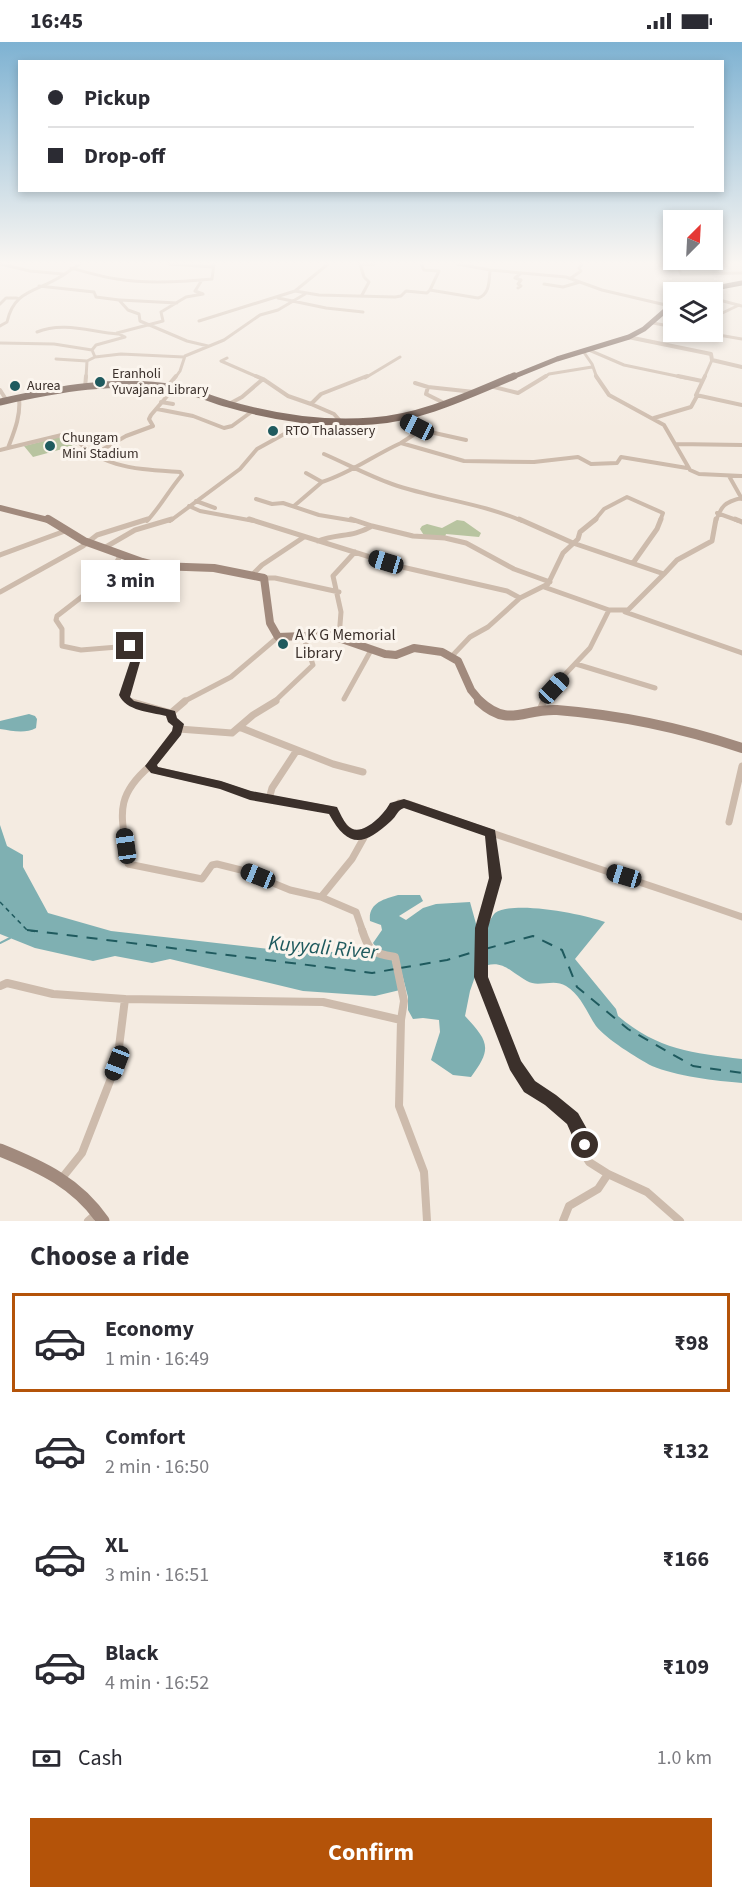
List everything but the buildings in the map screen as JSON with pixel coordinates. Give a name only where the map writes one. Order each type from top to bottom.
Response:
[{"type":"main road","points":[[3,402],[85,388],[123,385],[171,387],[254,410],[306,419],[341,422],[399,418],[446,404],[558,358],[628,337],[657,319]]},
{"type":"main road","points":[[0,508],[51,520],[65,531],[86,542],[158,566],[214,568],[264,578],[270,623],[278,637],[339,637],[370,652],[398,655],[415,648],[422,648],[452,656],[460,662],[466,672],[467,684],[474,695],[495,713],[515,717],[553,710],[630,718],[742,748]]},
{"type":"main road","points":[[0,1150],[36,1164],[62,1178],[81,1192],[96,1218]]},
{"type":"street","points":[[140,319],[186,341],[208,346]]},
{"type":"street","points":[[118,334],[152,325],[163,321],[163,319]]},
{"type":"street","points":[[200,321],[207,319]]},
{"type":"street","points":[[56,359],[87,361],[94,357],[121,354],[184,357],[244,328],[255,319]]},
{"type":"street","points":[[653,323],[663,325]]},
{"type":"street","points":[[0,343],[54,344],[92,350],[100,344],[125,337],[118,334],[61,328],[44,329],[37,332]]},
{"type":"street","points":[[723,336],[742,339]]},
{"type":"street","points":[[628,337],[711,354],[712,360],[691,407],[654,418]]},
{"type":"street","points":[[92,350],[94,357]]},
{"type":"street","points":[[586,350],[592,367],[609,395],[654,418],[668,429],[687,468]]},
{"type":"street","points":[[586,350],[624,365],[702,381]]},
{"type":"street","points":[[93,455],[126,436],[153,426],[149,419],[171,387],[180,371],[184,357]]},
{"type":"street","points":[[311,404],[321,394],[364,378],[400,357]]},
{"type":"street","points":[[227,358],[221,361],[263,380],[288,396],[334,414],[341,422]]},
{"type":"street","points":[[712,360],[742,367]]},
{"type":"street","points":[[85,388],[87,361]]},
{"type":"street","points":[[490,386],[518,393],[549,374],[557,375],[592,367]]},
{"type":"street","points":[[229,404],[263,380]]},
{"type":"street","points":[[415,383],[428,387],[476,392]]},
{"type":"street","points":[[428,387],[426,394],[446,404]]},
{"type":"street","points":[[0,390],[3,402]]},
{"type":"street","points":[[697,396],[742,405]]},
{"type":"street","points":[[8,448],[20,408],[19,398]]},
{"type":"street","points":[[161,402],[174,404]]},
{"type":"street","points":[[157,409],[193,416],[224,428],[232,426],[254,410]]},
{"type":"street","points":[[399,418],[421,430],[466,440]]},
{"type":"street","points":[[103,549],[135,530],[168,522],[240,469],[257,449],[297,427],[306,419]]},
{"type":"street","points":[[294,506],[322,482],[355,469],[380,452],[401,443],[421,430]]},
{"type":"street","points":[[0,450],[70,432],[85,450],[123,468],[180,472],[182,475],[169,489],[160,507],[147,521],[104,533],[0,592]]},
{"type":"street","points":[[401,443],[464,460],[534,462],[578,457],[594,464],[617,463],[621,457],[687,468],[699,474],[742,476]]},
{"type":"street","points":[[676,444],[742,445]]},
{"type":"street","points":[[324,454],[400,486],[467,505],[502,512],[573,543],[664,574]]},
{"type":"street","points":[[306,473],[322,482]]},
{"type":"street","points":[[624,612],[632,609],[643,593],[676,560],[701,549],[712,541],[717,513],[728,501],[742,498],[729,476]]},
{"type":"street","points":[[452,656],[470,637],[494,621],[520,598],[544,588],[550,582],[563,553],[604,509],[627,497],[663,513],[657,529],[633,563]]},
{"type":"street","points":[[256,500],[294,506],[319,515],[346,518],[413,536],[445,538],[466,543],[513,569],[550,582]]},
{"type":"street","points":[[196,501],[215,508]]},
{"type":"street","points":[[189,506],[200,511],[248,519],[402,567],[507,591],[520,598]]},
{"type":"street","points":[[717,513],[742,522]]},
{"type":"street","points":[[318,541],[329,537],[357,535],[372,526]]},
{"type":"street","points":[[0,555],[65,531]]},
{"type":"street","points":[[252,575],[262,565],[304,537]]},
{"type":"street","points":[[339,637],[343,622],[339,592],[333,576],[355,552]]},
{"type":"street","points":[[121,554],[110,575],[57,616],[56,620],[62,628],[62,646],[81,650],[124,645],[135,649],[135,662],[124,695],[126,699],[131,703],[171,713]]},
{"type":"street","points":[[264,578],[275,578],[339,592]]},
{"type":"street","points":[[544,588],[609,610],[624,612],[742,653]]},
{"type":"street","points":[[539,711],[547,696],[590,650],[603,616],[609,610]]},
{"type":"street","points":[[171,713],[195,692],[230,677],[250,664],[278,637]]},
{"type":"street","points":[[179,729],[232,734],[270,706],[313,665],[304,638]]},
{"type":"street","points":[[344,699],[370,652]]},
{"type":"street","points":[[576,664],[655,688]]},
{"type":"street","points":[[171,713],[170,717],[179,724],[179,729],[132,786],[122,809],[121,819],[128,864],[202,879],[212,865],[217,864],[241,870],[290,890],[321,897],[356,912],[367,945],[374,953],[395,957],[403,993],[399,1106],[424,1172],[427,1221]]},
{"type":"street","points":[[239,727],[333,764],[363,772]]},
{"type":"street","points":[[269,799],[272,788],[297,750]]},
{"type":"street","points":[[150,766],[155,770],[172,775],[221,785],[269,799],[333,810],[343,828],[351,834],[366,834]]},
{"type":"street","points":[[729,822],[742,766]]},
{"type":"street","points":[[321,897],[352,859],[366,834],[389,816],[394,807],[404,803],[742,917]]},
{"type":"street","points":[[490,833],[495,878],[482,928],[479,970],[522,1076],[530,1086],[573,1119],[584,1138],[585,1157],[608,1174],[646,1192],[680,1221]]},
{"type":"street","points":[[0,986],[7,983],[53,994],[125,999],[323,1002],[401,1020]]},
{"type":"street","points":[[62,1178],[82,1153],[117,1063],[125,999]]},
{"type":"street","points":[[563,1221],[569,1206],[598,1189],[608,1174]]},
{"type":"green space","name":"Chungam Mini Stadium","points":[[67,435],[77,445],[33,457],[24,446]]},
{"type":"green space","points":[[457,520],[464,521],[481,533],[479,537],[446,534],[445,537],[425,537],[420,529],[427,524],[442,528]]},
{"type":"water","points":[[29,714],[37,719],[36,728],[23,731],[0,729],[0,721]]},
{"type":"water","points":[[0,825],[7,846],[23,855],[23,867],[48,913],[111,931],[269,949],[282,944],[363,957],[373,955],[391,957],[400,990],[375,996],[303,991],[170,959],[152,963],[115,956],[93,961],[35,948],[0,934]]},
{"type":"water","points":[[398,895],[420,895],[423,901],[399,916],[406,920],[423,908],[436,904],[470,902],[478,931],[486,929],[495,913],[504,909],[517,908],[566,912],[605,922],[575,959],[616,1009],[618,1016],[647,1036],[662,1043],[692,1052],[742,1059],[742,1083],[684,1075],[652,1066],[607,1037],[596,1026],[580,999],[566,986],[556,983],[531,983],[504,967],[493,964],[478,968],[465,1016],[483,1039],[485,1052],[483,1059],[471,1077],[453,1075],[431,1060],[440,1032],[439,1020],[413,1019],[408,1010],[408,997],[397,955],[378,950],[373,943],[382,930],[381,925],[370,921],[374,906],[387,898]]},
{"type":"waterway","points":[[0,943],[10,938]]},
{"type":"ferry route","points":[[0,902],[27,930]]},
{"type":"ferry route","points":[[27,930],[372,973],[395,969]]},
{"type":"ferry route","points":[[27,930],[38,932]]},
{"type":"ferry route","points":[[485,949],[533,936],[562,950],[577,987],[628,1029],[693,1066],[742,1073]]},
{"type":"ferry route","points":[[400,968],[447,960],[477,951]]},
{"type":"place","name":"Eranholi Yuvajana Library","points":[[100,382]]},
{"type":"place","name":"Aurea","points":[[15,386]]},
{"type":"place","name":"RTO Thalassery","points":[[273,431]]},
{"type":"place","name":"Chungam Mini Stadium","points":[[50,446]]},
{"type":"place","name":"A K G Memorial Library","points":[[283,644]]},
{"type":"route","points":[[130,646],[135,649],[135,662],[124,695],[126,699],[131,703],[171,713],[172,720],[179,724],[177,732],[150,766],[155,770],[221,785],[250,795],[333,810],[343,828],[351,834],[366,834],[389,816],[399,803],[409,804],[490,833],[495,878],[482,928],[479,970],[481,977],[516,1065],[530,1086],[573,1119],[584,1138],[585,1145]]},
{"type":"water label","name":"Kuyyali River","points":[[323,947]]}]
